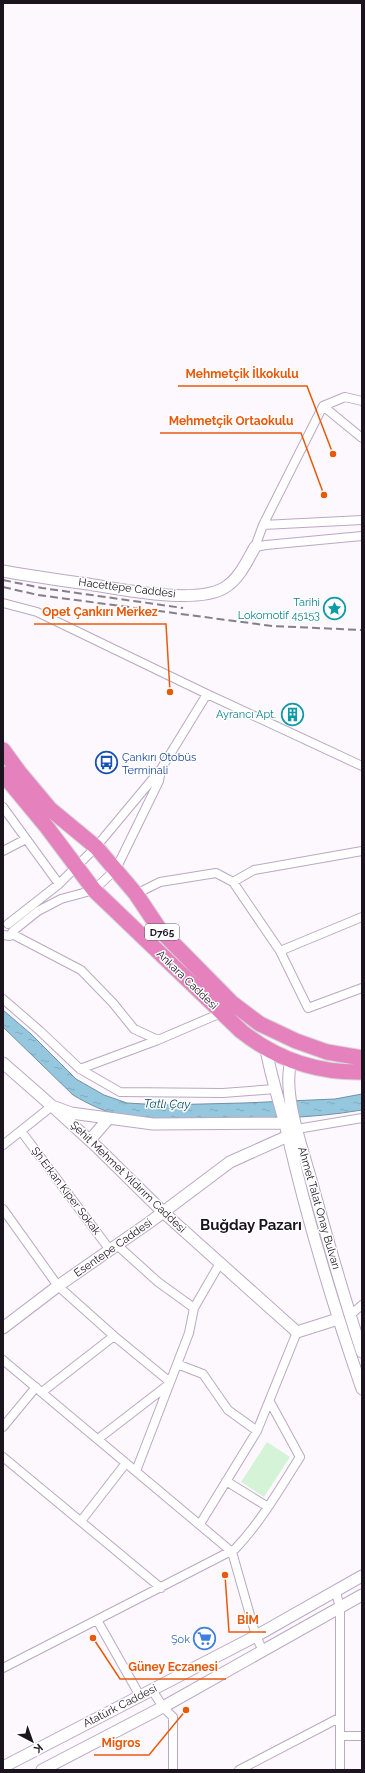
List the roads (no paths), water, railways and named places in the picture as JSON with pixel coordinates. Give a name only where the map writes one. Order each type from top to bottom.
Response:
[{"type":"highway","name":"D765","points":[[3,750],[50,809],[96,847],[116,869],[136,894],[160,930],[218,990],[252,1019],[271,1030],[321,1050],[362,1058]]},
{"type":"highway","name":"Ankara Caddesi","points":[[3,774],[46,826],[94,890],[240,1032],[266,1049],[291,1061]]},
{"type":"highway","name":"D765","points":[[291,1061],[322,1069],[362,1072]]},
{"type":"main road","name":"Hacettepe Caddesi","points":[[3,571],[143,592],[199,595],[212,593],[223,589],[230,584],[241,572],[255,547]]},
{"type":"main road","points":[[266,1049],[276,1093]]},
{"type":"main road","name":"Ahmet Talat Onay Bulvarı","points":[[291,1061],[288,1079],[296,1124],[350,1315],[362,1352]]},
{"type":"main road","name":"Şehit Mehmet Yıldırım Caddesi","points":[[3,1063],[90,1140],[163,1212],[297,1332]]},
{"type":"main road","name":"Ahmet Talat Onay Bulvarı","points":[[276,1093],[338,1319],[362,1390]]},
{"type":"main road","points":[[52,1106],[71,1113],[153,1124],[284,1122]]},
{"type":"main road","points":[[90,1140],[109,1118]]},
{"type":"main road","name":"Esentepe Caddesi","points":[[3,1328],[58,1286],[163,1212],[230,1162],[288,1136]]},
{"type":"main road","points":[[297,1332],[338,1319]]},
{"type":"main road","name":"Atatürk Caddesi","points":[[7,1767],[256,1636],[362,1576]]},
{"type":"main road","name":"Atatürk Caddesi","points":[[42,1770],[163,1707],[360,1597]]},
{"type":"street","points":[[255,547],[263,525],[323,406],[345,397],[362,400]]},
{"type":"street","points":[[323,406],[362,438]]},
{"type":"street","points":[[263,525],[362,520]]},
{"type":"street","points":[[255,547],[362,536]]},
{"type":"street","points":[[3,603],[37,612],[207,694],[362,766]]},
{"type":"street","points":[[5,924],[59,884],[96,847],[161,769],[207,694]]},
{"type":"street","points":[[8,935],[38,911],[61,899],[94,890],[116,869],[159,781],[161,769]]},
{"type":"street","points":[[3,807],[59,884]]},
{"type":"street","points":[[3,851],[26,839]]},
{"type":"street","points":[[233,882],[254,870],[362,851]]},
{"type":"street","points":[[136,894],[160,882],[216,873],[233,882],[280,951],[308,1008],[362,988]]},
{"type":"street","points":[[280,951],[362,917]]},
{"type":"street","points":[[5,924],[12,926],[8,935]]},
{"type":"street","points":[[8,935],[81,970],[113,1003],[134,1030],[158,1040]]},
{"type":"street","points":[[3,999],[40,1031],[80,1069],[120,1092],[276,1093]]},
{"type":"street","points":[[80,1069],[158,1040],[221,1013]]},
{"type":"street","points":[[3,1145],[52,1106]]},
{"type":"street","points":[[296,1124],[362,1118]]},
{"type":"street","name":"Şh.Erkan Kiper Sokak","points":[[22,1131],[113,1247],[194,1308]]},
{"type":"street","points":[[3,1209],[58,1286],[169,1383]]},
{"type":"street","points":[[136,1471],[177,1364],[188,1333],[194,1308],[220,1263]]},
{"type":"street","points":[[350,1315],[362,1305]]},
{"type":"street","points":[[200,1524],[257,1431],[297,1332]]},
{"type":"street","points":[[3,1427],[39,1390],[114,1336]]},
{"type":"street","points":[[3,1360],[232,1552],[256,1636],[263,1651]]},
{"type":"street","points":[[177,1364],[203,1374],[228,1410],[257,1431]]},
{"type":"street","points":[[98,1439],[169,1383]]},
{"type":"street","points":[[3,1668],[232,1552],[246,1538],[300,1457],[270,1402]]},
{"type":"street","points":[[4,1459],[162,1588]]},
{"type":"street","points":[[81,1521],[126,1463]]},
{"type":"street","points":[[226,1481],[268,1507]]},
{"type":"street","points":[[336,1592],[340,1608],[340,1770]]},
{"type":"street","points":[[97,1620],[140,1696]]},
{"type":"street","points":[[152,1690],[163,1707],[173,1717],[173,1770]]},
{"type":"street","points":[[239,1770],[339,1718]]},
{"type":"street","points":[[340,1736],[362,1736]]},
{"type":"water","points":[[3,1010],[31,1034],[76,1079],[104,1095],[127,1103],[162,1105],[243,1103],[335,1099],[362,1094],[362,1110],[303,1117],[263,1119],[154,1119],[134,1118],[118,1115],[98,1108],[73,1095],[3,1027]]},
{"type":"railway","points":[[3,580],[42,588],[183,608]]},
{"type":"railway","points":[[3,587],[38,595],[272,626],[362,630]]},
{"type":"place","name":"Mehmetçik İlkokulu","points":[[333,454]]},
{"type":"place","name":"Mehmetçik Ortaokulu","points":[[324,495]]},
{"type":"place","name":"Tarihi Lokomotif 45153","points":[[335,608]]},
{"type":"place","name":"Opet Çankırı Merkez","points":[[170,692]]},
{"type":"place","name":"Ayrancı Apt.","points":[[292,714]]},
{"type":"place","name":"Çankırı Otobüs Terminali","points":[[107,763]]},
{"type":"place","name":"BİM","points":[[225,1575]]},
{"type":"place","name":"Güney Eczanesi","points":[[93,1638]]},
{"type":"place","name":"Şok","points":[[205,1639]]},
{"type":"place","name":"Migros","points":[[186,1710]]},
{"type":"district","name":"Buğday Pazarı","points":[[251,1225]]},
{"type":"water label","name":"Tatlı Çay","points":[[167,1104]]}]
